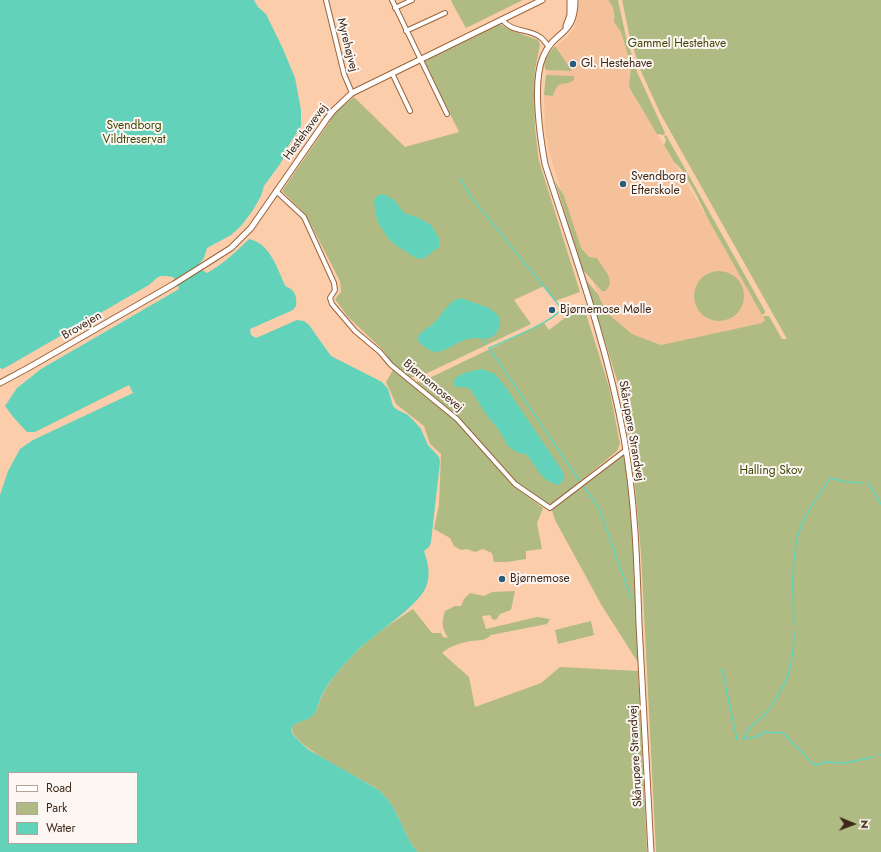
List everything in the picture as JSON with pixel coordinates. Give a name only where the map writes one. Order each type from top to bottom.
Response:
[{"type":"street","name":"Myrehøjvej","points":[[326,0],[344,74],[352,93]]},
{"type":"street","points":[[392,0],[447,114]]},
{"type":"street","points":[[395,8],[412,0]]},
{"type":"street","name":"Hestehavevej","points":[[174,284],[223,255],[242,238],[251,228],[333,110],[352,93],[502,19],[537,0]]},
{"type":"street","name":"Hestehavevej","points":[[527,6],[542,0]]},
{"type":"street","points":[[564,33],[570,15],[570,0]]},
{"type":"street","name":"Skårupøre Strandvej","points":[[575,0],[573,17],[570,25],[564,33],[548,46],[542,58],[539,71],[538,90],[540,133],[544,157],[604,348],[615,390],[626,450],[636,551],[651,852]]},
{"type":"street","points":[[406,31],[445,13]]},
{"type":"street","points":[[502,19],[505,24],[511,28],[538,35],[548,46]]},
{"type":"street","points":[[392,73],[410,110]]},
{"type":"street","name":"Bjørnemosevej","points":[[276,191],[304,218],[334,283],[335,290],[330,298],[332,304],[355,331],[380,352],[391,365],[457,419],[515,484],[550,508],[626,450]]},
{"type":"street","name":"Brovejen","points":[[0,383],[174,284]]},
{"type":"shaded area","name":"Svendborg Efterskole","points":[[579,0],[608,0],[613,7],[614,22],[621,32],[631,65],[629,87],[708,219],[765,320],[762,323],[661,345],[632,334],[606,312],[587,268],[555,172],[545,131],[544,95],[548,57],[554,48],[574,29]]},
{"type":"green space","points":[[523,0],[466,28],[451,1]]},
{"type":"green space","points":[[608,0],[618,0],[626,37],[637,72],[665,133],[664,135],[657,134],[629,87],[631,65],[621,32],[614,22],[613,8]]},
{"type":"green space","points":[[622,0],[881,0],[881,852],[656,852],[641,554],[633,465],[636,457],[632,453],[617,380],[586,280],[598,294],[606,312],[632,334],[661,345],[762,323],[765,320],[763,316],[769,316],[782,339],[787,339],[660,113],[640,69],[630,38]]},
{"type":"green space","points":[[500,24],[510,30],[538,40],[540,44],[535,70],[534,92],[535,128],[539,161],[580,292],[555,301],[544,286],[514,300],[531,324],[419,377],[409,377],[392,363],[384,351],[348,317],[335,299],[341,292],[340,281],[306,215],[282,191],[337,111],[354,97],[405,147],[459,132],[424,61]]},
{"type":"green space","points":[[555,46],[572,71],[546,70],[544,64],[545,60]]},
{"type":"green space","points":[[546,75],[574,76],[574,80],[559,85],[553,96],[544,95]]},
{"type":"green space","points":[[666,135],[765,311],[762,315],[683,171],[674,162],[664,145],[666,140],[664,136]]},
{"type":"green space","points":[[555,181],[564,196],[581,248],[589,257],[597,258],[608,274],[610,283],[609,287],[605,291],[602,291],[583,270]]},
{"type":"green space","points":[[714,271],[724,271],[737,278],[744,291],[744,301],[737,314],[724,321],[714,321],[705,317],[698,310],[694,301],[694,291],[698,282],[705,275]]},
{"type":"green space","points":[[583,304],[609,387],[620,444],[617,451],[550,506],[517,483],[459,418],[416,382],[423,381],[544,323],[549,330]]},
{"type":"green space","points":[[393,370],[455,420],[514,486],[543,508],[537,523],[542,549],[526,551],[526,559],[507,562],[494,562],[492,553],[483,549],[475,552],[467,549],[461,550],[454,546],[450,538],[434,529],[439,505],[441,454],[430,444],[424,426],[396,404],[386,382]]},
{"type":"green space","points":[[625,454],[632,533],[639,664],[602,606],[555,520],[552,510]]},
{"type":"green space","points":[[515,591],[511,610],[500,614],[496,620],[492,619],[490,615],[482,616],[486,629],[537,617],[550,619],[547,624],[491,635],[485,639],[455,645],[442,653],[469,677],[475,707],[541,683],[560,667],[638,671],[647,852],[418,852],[408,838],[393,807],[379,790],[313,752],[293,734],[292,726],[308,718],[314,713],[318,708],[320,699],[328,686],[350,658],[375,635],[413,609],[432,633],[441,633],[443,637],[448,638],[444,631],[443,625],[445,611],[455,606],[461,606],[464,599],[470,593],[484,596],[492,592]]},
{"type":"green space","points":[[591,621],[594,635],[558,644],[555,630]]},
{"type":"water","points":[[0,0],[254,0],[258,7],[266,14],[295,78],[301,110],[301,126],[287,148],[280,164],[264,186],[261,196],[253,210],[241,226],[231,235],[207,248],[200,265],[207,273],[229,258],[249,239],[262,245],[271,256],[285,285],[294,292],[296,297],[296,306],[293,310],[250,329],[251,335],[256,338],[297,320],[304,321],[309,325],[331,356],[382,382],[388,389],[393,406],[408,415],[415,422],[421,429],[428,445],[439,457],[440,462],[431,542],[429,547],[424,551],[428,569],[428,582],[426,587],[421,595],[405,612],[363,646],[340,669],[323,693],[313,715],[309,719],[295,724],[291,729],[292,733],[309,750],[379,790],[393,807],[408,838],[418,852],[0,852],[0,495],[8,471],[20,449],[33,440],[133,393],[129,385],[35,432],[27,432],[5,406],[17,388],[41,369],[179,289],[177,282],[173,277],[160,276],[149,285],[3,369],[0,368]]},
{"type":"water","points":[[384,194],[394,200],[404,213],[419,218],[431,225],[439,238],[439,247],[423,259],[416,258],[394,244],[379,224],[375,213],[374,200],[378,195]]},
{"type":"water","points":[[461,298],[489,308],[498,315],[499,327],[497,333],[489,338],[467,339],[444,350],[436,352],[430,351],[420,343],[418,337],[433,324],[452,302]]},
{"type":"water","points":[[482,369],[495,374],[505,386],[563,472],[564,478],[558,485],[543,477],[527,455],[516,452],[507,445],[498,429],[486,414],[470,389],[465,387],[456,387],[454,385],[453,381],[466,372]]},
{"type":"waterway","points":[[460,178],[471,197],[562,309],[556,315],[538,326],[489,348],[579,480]]},
{"type":"waterway","points":[[482,338],[486,344]]},
{"type":"waterway","points":[[794,625],[794,562],[795,549],[801,526],[830,478],[846,482],[862,483]]},
{"type":"waterway","points":[[868,483],[881,504]]},
{"type":"waterway","points":[[584,487],[599,508],[631,598]]},
{"type":"waterway","points":[[744,738],[749,729],[767,712],[780,692],[790,668],[794,632]]},
{"type":"waterway","points":[[722,669],[737,740]]},
{"type":"waterway","points":[[743,739],[756,737],[764,732],[783,733],[813,764],[818,765],[824,762],[845,763],[873,757]]},
{"type":"place","name":"Gl. Hestehave","points":[[573,64]]},
{"type":"place","name":"Svendborg Efterskole","points":[[623,184]]},
{"type":"place","name":"Bjørnemose Mølle","points":[[552,310]]},
{"type":"place","name":"Bjørnemose","points":[[502,579]]},
{"type":"park label","name":"Gammel Hestehave","points":[[677,44]]},
{"type":"park label","name":"Svendborg Vildtreservat","points":[[134,133]]},
{"type":"park label","name":"Halling Skov","points":[[771,471]]}]
